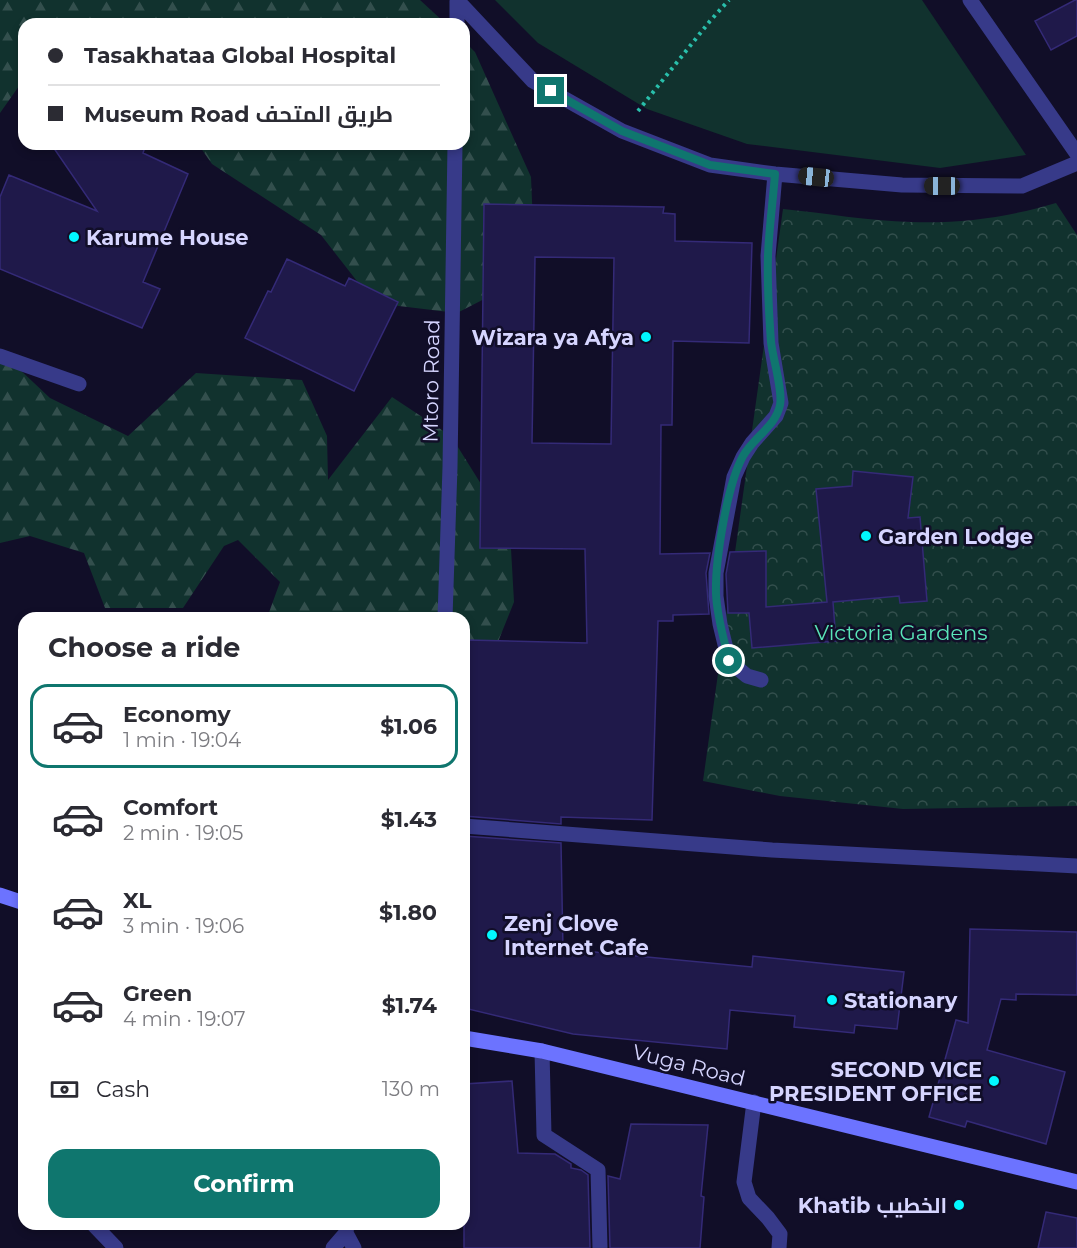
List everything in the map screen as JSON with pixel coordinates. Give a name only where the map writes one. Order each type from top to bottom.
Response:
[{"type":"main road","points":[[0,896],[18,901]]},
{"type":"main road","name":"Vuga Road","points":[[470,1039],[542,1051],[1077,1182]]},
{"type":"street","points":[[457,0],[457,18]]},
{"type":"street","points":[[457,0],[533,81],[622,131],[710,165],[775,174],[902,185],[1023,186],[1077,163]]},
{"type":"street","points":[[970,0],[1077,154]]},
{"type":"street","name":"Mtoro Road","points":[[446,612],[455,150]]},
{"type":"street","points":[[761,680],[747,676],[729,661],[720,624],[716,573],[734,477],[752,443],[777,416],[781,403],[771,343],[768,256],[775,174]]},
{"type":"street","points":[[0,356],[79,384]]},
{"type":"street","points":[[470,826],[772,850],[1077,866]]},
{"type":"street","points":[[542,1051],[543,1135],[598,1170],[600,1248]]},
{"type":"street","points":[[754,1102],[744,1182],[749,1198],[780,1234],[779,1248]]},
{"type":"street","points":[[99,1230],[116,1248]]},
{"type":"street","points":[[333,1248],[346,1230]]},
{"type":"street","points":[[348,1230],[354,1248]]},
{"type":"path","points":[[622,131],[729,0]]},
{"type":"green space","points":[[0,0],[420,0],[440,18],[18,18],[18,88],[0,113]]},
{"type":"green space","points":[[495,0],[922,0],[1026,155],[940,168],[747,144],[647,109],[538,43]]},
{"type":"green space","points":[[470,47],[475,52],[531,177],[535,273],[457,313],[374,303],[321,235],[212,164],[202,150],[470,150]]},
{"type":"green space","name":"Victoria Gardens","points":[[1056,203],[1077,235],[1077,806],[903,809],[780,796],[703,781],[783,209],[879,220],[948,222],[1020,212]]},
{"type":"green space","points":[[0,351],[50,398],[128,436],[196,373],[302,380],[327,436],[328,480],[392,397],[451,436],[481,484],[511,549],[514,602],[470,711],[470,612],[269,612],[280,582],[238,540],[224,546],[183,608],[105,608],[84,553],[30,536],[0,543]]},
{"type":"building","points":[[1077,0],[1077,36],[1051,50],[1035,21]]},
{"type":"building","name":"Karume House","points":[[55,150],[144,150],[143,153],[188,174],[143,282],[160,289],[142,328],[0,269],[0,197],[9,175],[97,211]]},
{"type":"building","points":[[484,204],[664,207],[663,213],[675,214],[675,241],[752,243],[749,343],[673,341],[672,425],[661,425],[660,554],[710,553],[706,573],[709,614],[673,615],[673,621],[658,621],[652,820],[561,817],[561,824],[470,816],[470,640],[587,643],[585,549],[480,548]],"holes":[[[535,257],[614,258],[611,444],[532,443]]]},
{"type":"building","points":[[287,259],[345,286],[349,278],[398,302],[354,391],[245,338]]},
{"type":"building","points":[[853,471],[913,477],[908,518],[920,517],[927,601],[900,603],[899,596],[833,602],[836,641],[752,648],[749,613],[728,613],[726,574],[730,552],[766,551],[766,607],[827,602],[816,489],[852,486]]},
{"type":"building","points":[[470,836],[561,843],[563,949],[752,967],[753,956],[904,972],[897,1029],[855,1025],[854,1033],[794,1027],[795,1016],[730,1010],[727,1049],[573,1034],[470,1009]]},
{"type":"building","points":[[970,929],[1077,932],[1077,995],[1016,994],[1016,1000],[1001,999],[987,1050],[1065,1072],[1046,1144],[967,1121],[965,1127],[929,1117],[956,1020],[968,1023]]},
{"type":"building","points":[[512,1081],[518,1153],[555,1154],[571,1164],[571,1168],[581,1170],[588,1175],[590,1248],[464,1248],[464,1230],[470,1230],[470,1084]]},
{"type":"building","points":[[631,1124],[708,1125],[701,1196],[704,1197],[700,1248],[610,1248],[608,1176],[620,1179]]},
{"type":"building","points":[[1046,1212],[1077,1218],[1077,1248],[1038,1248]]},
{"type":"place","name":"Karume House","points":[[74,237]]},
{"type":"place","name":"Wizara ya Afya","points":[[646,337]]},
{"type":"place","name":"Garden Lodge","points":[[866,536]]},
{"type":"place","name":"Zenj Clove Internet Cafe","points":[[492,935]]},
{"type":"place","name":"Stationary","points":[[832,1000]]},
{"type":"place","name":"SECOND VICE PRESIDENT OFFICE","points":[[994,1081]]},
{"type":"place","name":"Khatib الخطيب","points":[[959,1205]]},
{"type":"route","points":[[551,91],[622,131],[710,165],[775,174],[768,256],[771,343],[781,403],[777,416],[752,443],[743,457],[734,477],[725,519],[716,573],[716,596],[729,661]]}]
